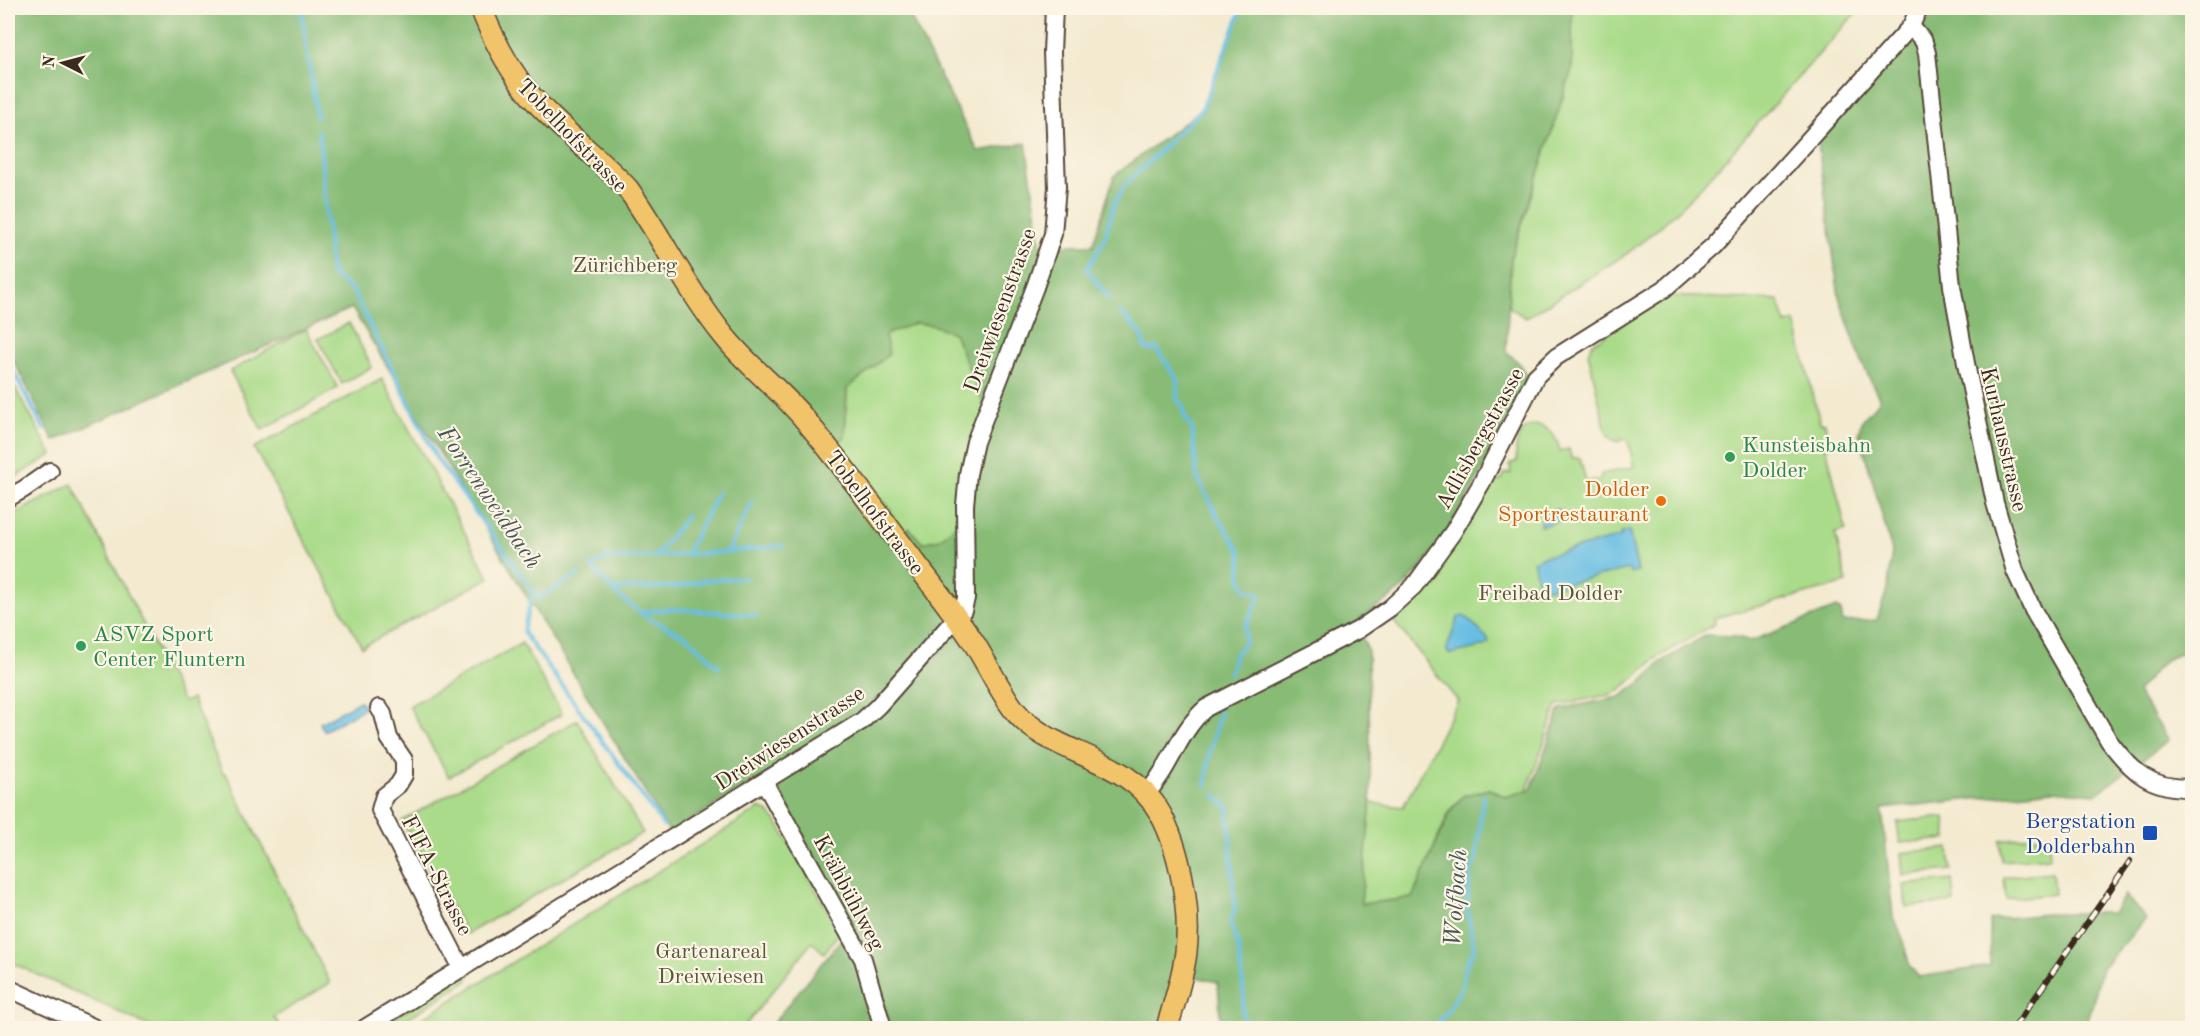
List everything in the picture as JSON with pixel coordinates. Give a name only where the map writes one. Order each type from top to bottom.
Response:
[{"type":"main road","name":"Tobelhofstrasse","points":[[481,8],[513,74],[531,97],[628,189],[717,326],[736,351],[801,415],[957,619],[1008,701],[1025,721],[1045,735],[1102,762],[1128,778],[1159,810],[1172,840],[1187,914],[1186,949],[1181,979],[1167,1029]]},
{"type":"street","name":"Dreiwiesenstrasse","points":[[365,1029],[862,721],[957,619],[963,610],[966,598],[965,505],[968,474],[975,442],[1053,234],[1057,187],[1052,52],[1054,8]]},
{"type":"street","name":"Adlisbergstrasse","points":[[1146,794],[1155,785],[1186,729],[1206,708],[1358,630],[1390,608],[1414,586],[1453,532],[1476,494],[1536,376],[1556,357],[1664,289],[1713,246],[1911,26],[1919,8]]},
{"type":"street","name":"Kurhausstrasse","points":[[1911,26],[1924,42],[1927,53],[1952,286],[1966,369],[1995,503],[2015,571],[2033,610],[2109,741],[2124,760],[2150,782],[2175,788],[2193,788]]},
{"type":"street","points":[[8,498],[50,471]]},
{"type":"street","name":"FIFA-Strasse","points":[[379,708],[383,714],[389,738],[404,760],[404,775],[398,785],[384,796],[380,810],[462,969]]},
{"type":"street","name":"Krähbühlweg","points":[[764,782],[863,959],[883,1029]]},
{"type":"street","points":[[8,988],[95,1029]]},
{"type":"green space","name":"Zürichberg","points":[[8,8],[906,8],[978,151],[1026,143],[1041,245],[1093,245],[1114,176],[1202,109],[1242,8],[1572,8],[1572,69],[1511,257],[1506,351],[1521,365],[1528,377],[1489,458],[1444,536],[1402,588],[1356,622],[1368,651],[1371,803],[1361,904],[1412,898],[1451,810],[1463,796],[1489,789],[1506,797],[1531,789],[1560,709],[1620,697],[1645,679],[1661,662],[1706,635],[1734,636],[1751,641],[1836,608],[1841,611],[1843,622],[1877,620],[1888,586],[1892,551],[1859,433],[1861,422],[1880,400],[1862,363],[1839,297],[1818,143],[1931,16],[1931,8],[2192,8],[2192,649],[2165,660],[2137,692],[2169,740],[2096,794],[2053,790],[1882,809],[1893,917],[1901,934],[1910,967],[1919,977],[1990,966],[1990,920],[2054,913],[2113,913],[2125,895],[2146,919],[2102,968],[2086,1028],[1221,1028],[1218,982],[1177,973],[1160,1028],[891,1028],[867,960],[770,772],[670,833],[352,308],[54,441],[8,349]],"holes":[[[915,323],[932,325],[954,333],[989,417],[972,492],[970,513],[940,539],[922,543],[909,528],[903,531],[889,512],[891,510],[838,442],[845,437],[847,389],[889,354],[885,335]]]},
{"type":"green space","points":[[1572,8],[1860,8],[1691,198],[1661,226],[1628,253],[1526,318],[1508,306],[1511,257],[1572,69]]},
{"type":"green space","name":"Freibad Dolder","points":[[1664,296],[1778,300],[1786,324],[1795,322],[1820,423],[1825,423],[1830,446],[1826,447],[1846,530],[1835,533],[1847,583],[1714,618],[1715,624],[1658,657],[1619,691],[1557,705],[1527,790],[1506,797],[1489,789],[1463,796],[1450,810],[1412,898],[1360,904],[1371,803],[1403,807],[1458,701],[1388,614],[1484,487],[1503,479],[1504,474],[1511,473],[1510,464],[1517,461],[1516,447],[1525,429],[1540,426],[1548,430],[1555,438],[1560,451],[1569,449],[1571,458],[1580,458],[1586,482],[1601,479],[1601,474],[1634,467],[1628,441],[1624,439],[1618,442],[1611,439],[1606,432],[1588,352],[1593,343]]},
{"type":"green space","points":[[349,323],[372,367],[342,384],[318,339]]},
{"type":"green space","points":[[914,323],[932,325],[954,333],[989,417],[972,492],[971,513],[940,539],[922,543],[909,528],[903,532],[888,512],[891,510],[838,442],[845,436],[847,389],[888,355],[884,335]]},
{"type":"green space","points":[[306,329],[338,388],[262,430],[230,371]]},
{"type":"green space","points":[[8,375],[52,455],[8,481]]},
{"type":"green space","points":[[382,379],[489,578],[362,647],[254,448]]},
{"type":"green space","name":"ASVZ Sport Center Fluntern","points":[[72,484],[183,702],[192,699],[223,774],[226,774],[330,983],[274,1017],[281,1028],[153,1028],[8,961],[8,517]]},
{"type":"green space","points":[[522,643],[562,714],[449,777],[409,706]]},
{"type":"green space","points":[[577,720],[643,833],[467,934],[402,821]]},
{"type":"green space","name":"Gartenareal Dreiwiesen","points":[[760,808],[768,812],[777,822],[840,932],[824,953],[812,942],[743,1028],[407,1028]]},
{"type":"green space","points":[[1945,817],[1947,839],[1900,843],[1897,822]]},
{"type":"green space","points":[[2048,835],[2050,857],[2002,861],[2000,840]]},
{"type":"green space","points":[[1949,848],[1951,870],[1903,875],[1901,853]]},
{"type":"green space","points":[[2052,872],[2054,894],[2006,899],[2004,877]]},
{"type":"green space","points":[[1952,880],[1954,902],[1906,907],[1904,885]]},
{"type":"green space","points":[[843,937],[858,964],[876,1028],[769,1028]]},
{"type":"green space","points":[[470,971],[467,981],[392,1028],[379,1028]]},
{"type":"water","points":[[1559,509],[1570,518],[1540,526],[1546,513]]},
{"type":"water","points":[[1629,531],[1638,571],[1630,573],[1628,569],[1550,588],[1539,588],[1533,561],[1621,537],[1621,533]]},
{"type":"water","points":[[1466,617],[1487,638],[1489,643],[1451,654],[1447,652],[1447,648],[1458,618]]},
{"type":"water","points":[[360,701],[365,708],[324,731],[320,723]]},
{"type":"waterway","name":"Forrenweidbach","points":[[301,8],[317,117]]},
{"type":"waterway","points":[[1110,299],[1087,269],[1105,238],[1114,203],[1126,184],[1202,109],[1242,8]]},
{"type":"waterway","name":"Forrenweidbach","points":[[319,131],[331,273],[353,291],[437,459],[533,591],[523,632],[664,826]]},
{"type":"waterway","points":[[1120,311],[1143,336],[1144,347],[1150,350],[1156,348],[1178,380],[1177,399],[1184,407],[1183,414],[1192,428],[1197,477],[1218,517],[1241,552],[1241,580],[1246,589],[1261,595],[1245,627],[1245,643],[1235,655],[1230,673]]},
{"type":"waterway","points":[[8,346],[13,371],[44,429]]},
{"type":"waterway","points":[[686,554],[718,492]]},
{"type":"waterway","points":[[728,552],[752,502]]},
{"type":"waterway","points":[[656,556],[687,516]]},
{"type":"waterway","points":[[719,667],[687,637],[648,618],[615,593],[591,566],[606,559],[728,552],[783,546]]},
{"type":"waterway","points":[[533,591],[539,598],[579,574]]},
{"type":"waterway","points":[[611,589],[676,587],[707,580],[745,578]]},
{"type":"waterway","points":[[641,612],[672,609],[756,615]]},
{"type":"waterway","points":[[1206,785],[1209,756],[1220,713]]},
{"type":"waterway","points":[[1214,795],[1228,807],[1235,910],[1230,923],[1238,945],[1244,995],[1242,1015],[1250,1028]]},
{"type":"waterway","name":"Wolfbach","points":[[1433,1028],[1448,1011],[1462,987],[1465,967],[1474,950],[1467,907],[1470,871],[1476,862],[1483,796]]},
{"type":"railway","points":[[2014,1028],[2130,861]]},
{"type":"place","name":"Kunsteisbahn Dolder","points":[[1730,457]]},
{"type":"place","name":"Dolder Sportrestaurant","points":[[1661,501]]},
{"type":"place","name":"ASVZ Sport Center Fluntern","points":[[81,646]]},
{"type":"place","name":"Bergstation Dolderbahn","points":[[2150,833]]}]
